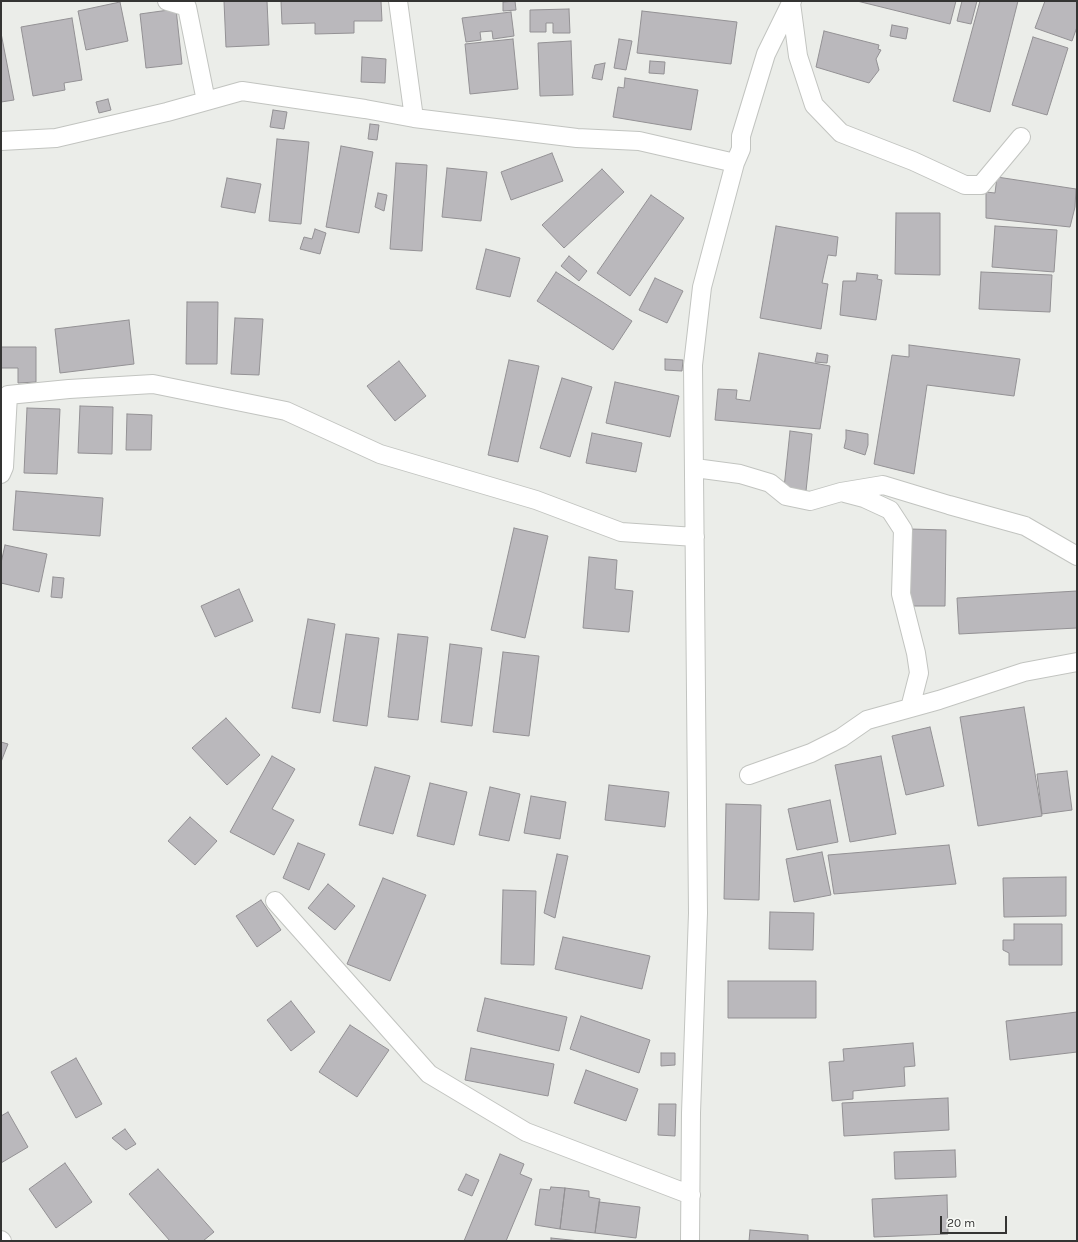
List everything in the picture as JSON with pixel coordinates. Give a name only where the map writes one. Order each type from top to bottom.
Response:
[{"type":"street","points":[[167,1],[187,7],[206,101]]},
{"type":"street","points":[[398,1],[414,118]]},
{"type":"street","points":[[791,2],[798,56],[814,105],[841,133],[913,161],[965,184],[982,185],[1021,137]]},
{"type":"street","points":[[690,1241],[691,1105],[698,913],[694,365],[702,287],[740,149],[741,136],[766,54],[791,2]]},
{"type":"street","points":[[1,141],[56,138],[167,112],[242,91],[365,109],[414,118],[577,138],[639,141],[735,163]]},
{"type":"street","points":[[1,474],[4,467],[8,394],[153,384],[286,411],[380,454],[536,500],[621,532],[695,537]]},
{"type":"street","points":[[695,468],[740,474],[770,483],[786,496],[810,501],[841,492],[883,485],[1025,526],[1077,556]]},
{"type":"street","points":[[841,492],[864,498],[890,510],[903,530],[901,594],[916,653],[919,672],[910,708]]},
{"type":"street","points":[[749,775],[812,753],[841,738],[867,720],[939,700],[1024,672],[1077,662]]},
{"type":"street","points":[[275,901],[429,1074],[526,1132],[691,1195]]},
{"type":"building","points":[[224,1],[267,1],[269,45],[226,47]]},
{"type":"building","points":[[281,1],[381,1],[382,21],[354,21],[354,33],[315,34],[315,23],[282,24]]},
{"type":"building","points":[[515,1],[516,10],[503,11],[503,2]]},
{"type":"building","points":[[857,1],[956,1],[950,24]]},
{"type":"building","points":[[962,1],[977,1],[971,24],[957,21]]},
{"type":"building","points":[[980,1],[1018,1],[990,112],[953,101]]},
{"type":"building","points":[[1045,1],[1077,1],[1077,27],[1072,41],[1035,28]]},
{"type":"building","points":[[120,2],[128,41],[86,50],[78,11]]},
{"type":"building","points":[[176,9],[182,64],[146,68],[140,14]]},
{"type":"building","points":[[569,9],[570,33],[553,33],[553,23],[546,23],[546,32],[530,32],[530,10]]},
{"type":"building","points":[[642,11],[737,22],[731,64],[637,53]]},
{"type":"building","points":[[511,12],[514,36],[493,39],[492,31],[480,32],[481,40],[466,42],[462,18]]},
{"type":"building","points":[[72,18],[82,80],[64,83],[65,90],[33,96],[21,27]]},
{"type":"building","points":[[892,25],[908,28],[906,39],[890,36]]},
{"type":"building","points":[[824,31],[879,45],[878,49],[881,50],[876,59],[879,70],[869,83],[816,67]]},
{"type":"building","points":[[1,33],[14,100],[1,102]]},
{"type":"building","points":[[1033,37],[1068,48],[1047,115],[1012,105]]},
{"type":"building","points":[[513,39],[518,89],[470,94],[465,44]]},
{"type":"building","points":[[619,39],[632,41],[626,70],[614,68]]},
{"type":"building","points":[[571,41],[573,95],[540,96],[538,43]]},
{"type":"building","points":[[362,57],[386,59],[385,83],[361,82]]},
{"type":"building","points":[[650,61],[665,62],[664,74],[649,73]]},
{"type":"building","points":[[605,63],[602,80],[592,78],[595,65]]},
{"type":"building","points":[[625,78],[698,90],[691,130],[613,117],[618,87],[624,88]]},
{"type":"building","points":[[108,99],[111,110],[99,113],[96,102]]},
{"type":"building","points":[[273,110],[287,112],[284,129],[270,127]]},
{"type":"building","points":[[370,124],[379,125],[377,140],[368,139]]},
{"type":"building","points":[[277,139],[309,142],[301,224],[269,221]]},
{"type":"building","points":[[341,146],[373,152],[359,233],[326,227]]},
{"type":"building","points":[[552,153],[563,181],[511,200],[501,172]]},
{"type":"building","points":[[396,163],[427,165],[422,251],[390,249]]},
{"type":"building","points":[[447,168],[487,172],[481,221],[442,217]]},
{"type":"building","points":[[602,169],[624,192],[564,248],[542,225]]},
{"type":"building","points":[[997,177],[1076,189],[1075,207],[1070,227],[986,218],[986,192],[995,193]]},
{"type":"building","points":[[227,178],[261,184],[255,213],[221,207]]},
{"type":"building","points":[[378,193],[387,195],[384,211],[375,207]]},
{"type":"building","points":[[651,195],[684,218],[630,296],[597,273]]},
{"type":"building","points":[[896,213],[940,213],[940,275],[895,274]]},
{"type":"building","points":[[776,226],[838,237],[836,256],[828,255],[822,283],[828,284],[821,329],[760,318]]},
{"type":"building","points":[[995,226],[1057,230],[1054,272],[992,267]]},
{"type":"building","points":[[315,229],[326,233],[320,254],[300,249],[304,237],[312,239]]},
{"type":"building","points":[[486,249],[520,258],[510,297],[476,289]]},
{"type":"building","points":[[569,256],[587,271],[579,281],[561,266]]},
{"type":"building","points":[[556,272],[632,321],[613,350],[537,301]]},
{"type":"building","points":[[981,272],[1052,275],[1050,312],[979,309]]},
{"type":"building","points":[[857,273],[878,275],[877,279],[882,280],[876,320],[840,315],[843,281],[856,281]]},
{"type":"building","points":[[655,278],[683,291],[667,323],[639,310]]},
{"type":"building","points":[[187,302],[218,302],[217,364],[186,364]]},
{"type":"building","points":[[235,318],[263,319],[259,375],[231,374]]},
{"type":"building","points":[[129,320],[134,364],[60,373],[55,329]]},
{"type":"building","points":[[909,345],[1020,359],[1014,396],[927,385],[914,474],[874,464],[892,355],[909,357]]},
{"type":"building","points":[[1,347],[36,347],[36,382],[18,383],[18,368],[1,368]]},
{"type":"building","points":[[759,353],[830,366],[820,429],[715,420],[718,389],[737,390],[736,399],[750,401]]},
{"type":"building","points":[[817,353],[828,355],[827,363],[815,362]]},
{"type":"building","points":[[665,359],[683,360],[682,371],[665,370]]},
{"type":"building","points":[[509,360],[539,366],[518,462],[488,455]]},
{"type":"building","points":[[399,361],[426,396],[395,421],[367,386]]},
{"type":"building","points":[[562,378],[592,387],[570,457],[540,448]]},
{"type":"building","points":[[615,382],[679,396],[670,437],[606,423]]},
{"type":"building","points":[[80,406],[113,407],[112,454],[78,453]]},
{"type":"building","points":[[27,408],[60,409],[57,474],[24,473]]},
{"type":"building","points":[[127,414],[152,415],[151,450],[126,450]]},
{"type":"building","points":[[846,430],[868,434],[868,445],[865,455],[844,448]]},
{"type":"building","points":[[790,431],[812,434],[806,491],[784,488]]},
{"type":"building","points":[[592,433],[642,443],[636,472],[586,463]]},
{"type":"building","points":[[16,491],[103,498],[100,536],[13,530]]},
{"type":"building","points":[[514,528],[548,536],[525,638],[491,630]]},
{"type":"building","points":[[910,529],[946,530],[945,606],[909,606]]},
{"type":"building","points":[[5,545],[47,554],[39,592],[1,583],[1,563]]},
{"type":"building","points":[[589,557],[617,560],[615,589],[633,591],[629,632],[583,628]]},
{"type":"building","points":[[53,577],[64,578],[62,598],[51,597]]},
{"type":"building","points":[[239,589],[253,621],[215,637],[201,606]]},
{"type":"building","points":[[1077,591],[1077,628],[959,634],[957,598]]},
{"type":"building","points":[[308,619],[335,624],[320,713],[292,708]]},
{"type":"building","points":[[346,634],[379,638],[367,726],[333,721]]},
{"type":"building","points":[[398,634],[428,637],[418,720],[388,717]]},
{"type":"building","points":[[450,644],[482,648],[472,726],[441,722]]},
{"type":"building","points":[[503,652],[539,656],[529,736],[493,732]]},
{"type":"building","points":[[1024,707],[1042,816],[978,826],[960,717]]},
{"type":"building","points":[[226,718],[260,755],[227,785],[192,748]]},
{"type":"building","points":[[930,727],[944,786],[906,795],[892,736]]},
{"type":"building","points":[[1,742],[8,744],[1,762]]},
{"type":"building","points":[[272,756],[295,769],[272,809],[294,820],[274,855],[230,832]]},
{"type":"building","points":[[881,756],[896,834],[850,842],[835,765]]},
{"type":"building","points":[[375,767],[410,776],[393,834],[359,825]]},
{"type":"building","points":[[1067,771],[1072,810],[1042,814],[1037,774]]},
{"type":"building","points":[[430,783],[467,792],[454,845],[417,836]]},
{"type":"building","points":[[609,785],[669,792],[665,827],[605,820]]},
{"type":"building","points":[[490,787],[520,794],[509,841],[479,835]]},
{"type":"building","points":[[531,796],[566,802],[560,839],[524,833]]},
{"type":"building","points":[[830,800],[838,842],[797,850],[788,809]]},
{"type":"building","points":[[726,804],[761,805],[759,900],[724,899]]},
{"type":"building","points":[[190,817],[217,841],[195,865],[168,841]]},
{"type":"building","points":[[298,843],[325,854],[309,890],[283,878]]},
{"type":"building","points":[[949,845],[956,884],[834,894],[828,855]]},
{"type":"building","points":[[822,852],[831,895],[794,902],[786,859]]},
{"type":"building","points":[[557,854],[568,856],[555,918],[544,913]]},
{"type":"building","points":[[1066,877],[1066,916],[1004,917],[1003,878]]},
{"type":"building","points":[[383,878],[426,895],[390,981],[347,964]]},
{"type":"building","points":[[328,884],[355,906],[335,930],[308,908]]},
{"type":"building","points":[[503,890],[536,891],[534,965],[501,964]]},
{"type":"building","points":[[261,900],[281,930],[257,947],[236,916]]},
{"type":"building","points":[[770,912],[814,913],[813,950],[769,949]]},
{"type":"building","points":[[1014,924],[1062,924],[1062,965],[1009,965],[1009,953],[1003,950],[1003,940],[1014,940]]},
{"type":"building","points":[[563,937],[650,956],[642,989],[555,969]]},
{"type":"building","points":[[728,981],[816,981],[816,1018],[728,1018]]},
{"type":"building","points":[[485,998],[567,1017],[559,1051],[477,1031]]},
{"type":"building","points":[[291,1001],[315,1032],[291,1051],[267,1020]]},
{"type":"building","points":[[1077,1012],[1077,1052],[1010,1060],[1006,1021]]},
{"type":"building","points":[[581,1016],[650,1040],[639,1073],[570,1049]]},
{"type":"building","points":[[350,1025],[389,1050],[357,1097],[319,1072]]},
{"type":"building","points":[[913,1043],[915,1066],[904,1067],[905,1086],[853,1091],[853,1099],[832,1101],[829,1062],[844,1061],[843,1049]]},
{"type":"building","points":[[471,1048],[554,1064],[548,1096],[465,1080]]},
{"type":"building","points":[[661,1053],[675,1053],[675,1065],[661,1066]]},
{"type":"building","points":[[76,1058],[102,1104],[76,1118],[51,1072]]},
{"type":"building","points":[[586,1070],[638,1089],[626,1121],[574,1103]]},
{"type":"building","points":[[948,1098],[949,1130],[844,1136],[842,1103]]},
{"type":"building","points":[[659,1104],[676,1104],[675,1136],[658,1135]]},
{"type":"building","points":[[8,1112],[28,1147],[1,1163],[1,1116]]},
{"type":"building","points":[[125,1129],[136,1144],[126,1150],[112,1138]]},
{"type":"building","points":[[955,1150],[956,1177],[895,1179],[894,1152]]},
{"type":"building","points":[[500,1154],[524,1164],[520,1174],[532,1179],[506,1241],[464,1241]]},
{"type":"building","points":[[65,1163],[92,1202],[56,1228],[29,1189]]},
{"type":"building","points":[[158,1169],[214,1232],[203,1241],[170,1241],[129,1194]]},
{"type":"building","points":[[466,1174],[479,1180],[472,1196],[458,1190]]},
{"type":"building","points":[[551,1187],[565,1188],[560,1229],[535,1225],[540,1189],[550,1190]]},
{"type":"building","points":[[565,1188],[589,1191],[589,1197],[600,1199],[595,1233],[560,1229]]},
{"type":"building","points":[[947,1195],[948,1234],[874,1237],[872,1199]]},
{"type":"building","points":[[599,1202],[640,1207],[636,1238],[595,1233]]},
{"type":"building","points":[[750,1230],[808,1235],[808,1241],[749,1241]]},
{"type":"building","points":[[551,1238],[580,1241],[551,1241]]}]
